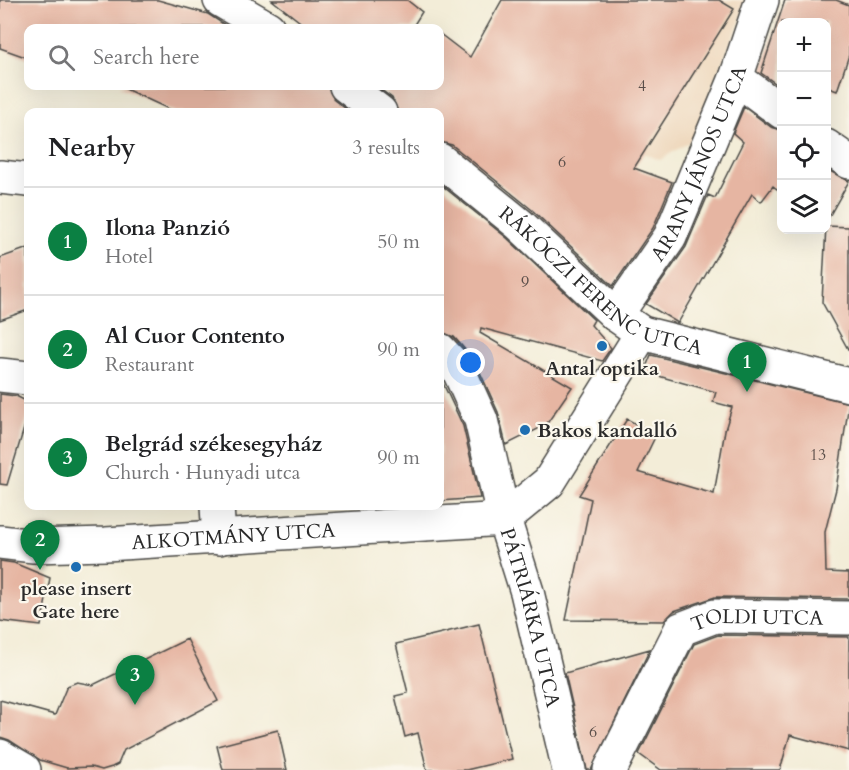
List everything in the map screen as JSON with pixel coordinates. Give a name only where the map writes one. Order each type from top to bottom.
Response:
[{"type":"street","points":[[220,0],[261,24]]},
{"type":"street","name":"ARANY JÁNOS UTCA","points":[[629,324],[633,294],[670,237],[736,78],[762,0]]},
{"type":"street","points":[[736,78],[777,108]]},
{"type":"street","points":[[351,90],[375,108]]},
{"type":"street","points":[[831,149],[849,162]]},
{"type":"street","name":"RÁKÓCZI FERENC UTCA","points":[[444,163],[519,224],[629,324],[849,385]]},
{"type":"street","points":[[0,177],[24,180]]},
{"type":"street","name":"PÁTRIÁRKA UTCA","points":[[569,770],[527,592],[504,519],[549,482],[629,324]]},
{"type":"street","points":[[444,354],[458,369],[482,420],[504,519]]},
{"type":"street","points":[[0,375],[24,378]]},
{"type":"street","points":[[217,510],[219,538]]},
{"type":"street","name":"ALKOTMÁNY UTCA","points":[[0,542],[34,546],[219,538],[504,519]]},
{"type":"street","name":"TOLDI UTCA","points":[[610,770],[681,628],[715,616],[849,618]]},
{"type":"street","points":[[0,756],[24,770]]},
{"type":"shaded area","points":[[541,0],[746,0],[746,9],[718,71],[694,139],[660,160],[643,153]]},
{"type":"building","points":[[0,0],[158,0],[208,14],[223,24],[24,24],[24,57],[0,48]]},
{"type":"building","points":[[272,0],[407,0],[422,12],[414,24],[303,24]]},
{"type":"building","points":[[502,0],[719,0],[734,9],[634,168],[672,182],[653,228],[613,286],[531,209],[452,145],[444,143],[444,108],[396,108],[392,98],[381,90],[444,90],[444,37],[470,57]]},
{"type":"building","points":[[785,0],[836,0],[849,5],[849,55],[837,91],[831,89],[831,18],[779,18]]},
{"type":"building","points":[[777,24],[777,84],[761,73]]},
{"type":"building","points":[[128,90],[330,90],[334,100],[345,108],[166,108]]},
{"type":"building","points":[[744,107],[771,127],[777,129],[777,189],[773,186],[761,202],[752,194],[678,323],[646,304],[686,247],[708,195],[715,198],[743,142],[733,133]]},
{"type":"building","points":[[831,172],[849,181],[831,213]]},
{"type":"building","points":[[444,187],[507,238],[594,320],[591,325],[611,348],[602,361],[481,328],[480,333],[572,387],[546,425],[506,445],[498,412],[475,361],[454,337],[444,333]]},
{"type":"building","points":[[831,226],[849,227],[849,351],[822,302],[826,234],[831,234]]},
{"type":"building","points":[[24,249],[24,311],[0,320],[0,258]]},
{"type":"building","points":[[651,355],[849,403],[836,489],[825,532],[826,572],[849,573],[849,599],[715,597],[674,611],[664,621],[566,620],[591,499],[579,495],[627,419],[656,435],[638,472],[714,494],[725,430],[732,407],[713,402],[716,392],[644,372]]},
{"type":"building","points":[[444,386],[463,426],[480,498],[444,501]]},
{"type":"building","points":[[0,394],[16,396],[24,400],[24,428],[7,485],[0,484]]},
{"type":"building","points":[[0,561],[14,563],[50,578],[41,626],[0,621]]},
{"type":"building","points":[[479,624],[512,759],[466,770],[427,770],[418,733],[405,737],[395,696],[408,693],[396,644]]},
{"type":"building","points":[[718,635],[849,637],[849,751],[790,735],[780,770],[661,770],[639,754],[694,644]]},
{"type":"building","points":[[187,639],[218,701],[124,750],[118,764],[102,770],[91,767],[67,768],[40,760],[9,740],[0,737],[0,700],[55,715],[67,686],[77,682],[93,685]]},
{"type":"building","points":[[650,649],[591,770],[587,770],[565,673]]},
{"type":"building","points":[[278,730],[287,770],[223,770],[217,746]]},
{"type":"place","name":"Antal optika","points":[[602,346]]},
{"type":"place","name":"Ilona Panzió","points":[[747,392]]},
{"type":"place","name":"Bakos kandalló","points":[[525,430]]},
{"type":"place","name":"please insert Gate here","points":[[76,567]]},
{"type":"place","name":"Al Cuor Contento","points":[[40,570]]},
{"type":"place","name":"Belgrád székesegyház","points":[[135,705]]}]
